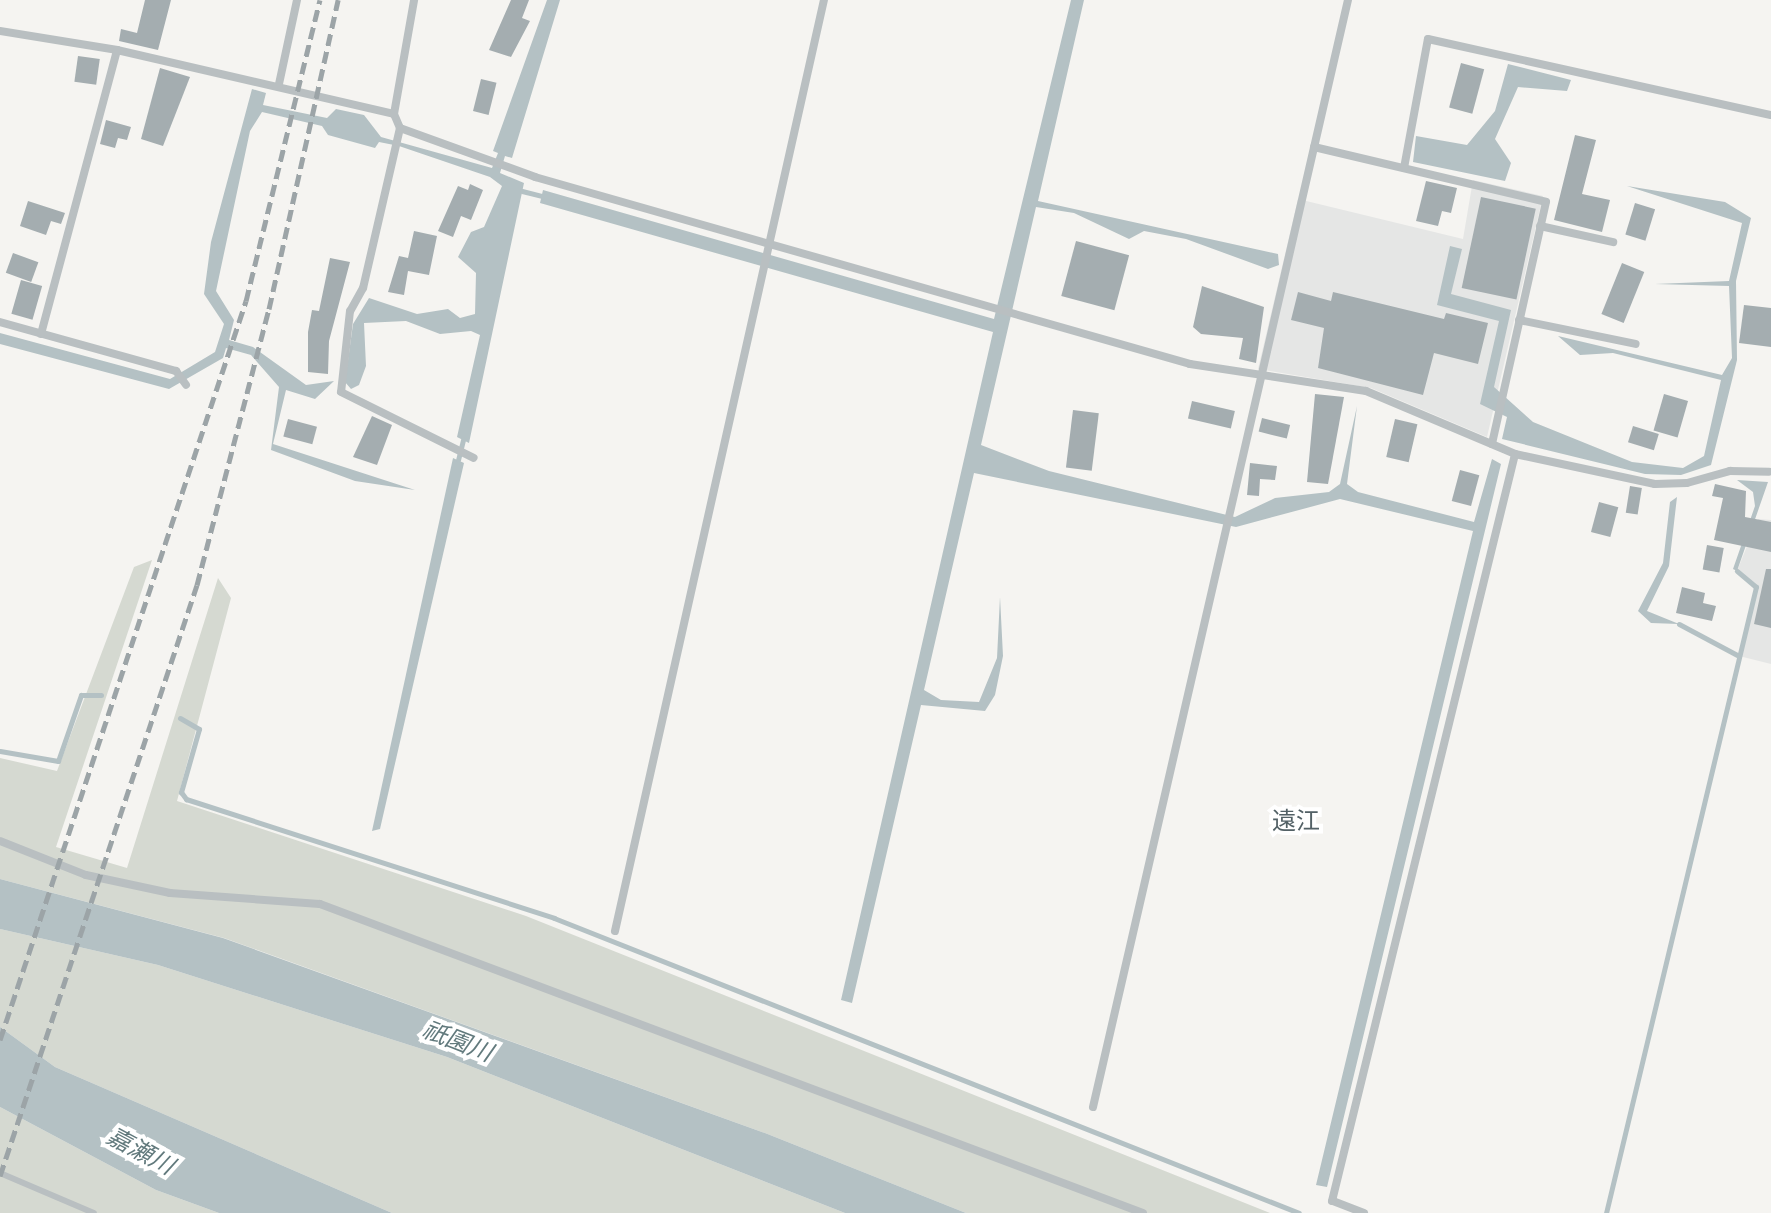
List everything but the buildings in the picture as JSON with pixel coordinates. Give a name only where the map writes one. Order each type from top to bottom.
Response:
[{"type":"street","points":[[279,84],[297,0]]},
{"type":"street","points":[[414,0],[394,114],[399,132],[391,152],[363,288],[350,311],[341,392],[470,456]]},
{"type":"street","points":[[615,931],[824,0]]},
{"type":"street","points":[[1093,1107],[1348,0]]},
{"type":"street","points":[[2,32],[117,50],[279,84],[394,114]]},
{"type":"street","points":[[1404,168],[1428,39],[1771,115]]},
{"type":"street","points":[[41,334],[117,50]]},
{"type":"street","points":[[399,132],[770,248],[1015,314],[1261,377],[1366,391],[1515,454],[1655,484],[1687,483],[1730,471],[1770,470]]},
{"type":"street","points":[[1314,147],[1546,202],[1492,444]]},
{"type":"street","points":[[1540,226],[1613,242]]},
{"type":"street","points":[[1519,320],[1636,344]]},
{"type":"street","points":[[0,322],[176,371],[186,385]]},
{"type":"street","points":[[1364,1213],[1332,1201],[1515,454]]},
{"type":"street","points":[[0,841],[86,875],[170,893],[320,904],[1143,1213]]},
{"type":"lane","points":[[0,1173],[94,1213]]},
{"type":"shaded area","points":[[1473,180],[1543,196],[1487,437],[1371,388],[1258,369],[1298,199],[1463,239]]},
{"type":"shaded area","points":[[1758,519],[1771,520],[1771,664],[1739,656],[1756,587],[1737,571]]},
{"type":"shaded area","points":[[152,560],[56,847],[127,868],[218,578],[231,598],[177,801],[526,916],[1270,1213],[966,1213],[765,1133],[224,938],[0,879],[0,758],[57,771],[134,567]]},
{"type":"shaded area","points":[[0,929],[158,965],[447,1057],[845,1213],[392,1213],[55,1067],[0,1027]]},
{"type":"shaded area","points":[[0,1107],[156,1190],[219,1213],[0,1213]]},
{"type":"water","points":[[547,0],[560,0],[512,158],[505,156],[500,173],[524,183],[469,443],[457,437],[480,335],[471,331],[440,334],[406,321],[364,323],[366,366],[359,385],[351,389],[345,382],[353,324],[369,298],[417,314],[448,309],[460,318],[475,314],[476,273],[458,257],[471,232],[484,227],[502,186],[490,177],[399,146],[379,142],[375,148],[328,135],[322,126],[262,112],[250,131],[216,291],[234,320],[229,340],[253,347],[306,385],[334,381],[315,399],[286,390],[273,444],[415,490],[355,481],[271,450],[279,387],[251,355],[226,348],[223,358],[169,389],[0,344],[0,333],[170,379],[215,352],[224,324],[204,294],[211,242],[252,89],[266,93],[263,105],[327,118],[336,109],[364,115],[381,137],[492,168],[498,153],[493,151]]},
{"type":"water","points":[[1071,0],[1084,0],[1038,201],[1278,254],[1279,265],[1268,269],[1186,239],[1144,231],[1129,239],[1074,213],[1036,207],[981,445],[1049,471],[1235,517],[1275,498],[1329,492],[1340,484],[1357,406],[1347,484],[1358,492],[1474,522],[1492,459],[1501,464],[1327,1187],[1316,1185],[1473,531],[1340,499],[1236,527],[974,473],[924,690],[941,700],[979,702],[997,658],[1000,597],[1003,656],[995,695],[985,711],[921,705],[852,1003],[841,1000],[993,332],[540,203],[543,190],[994,319]]},
{"type":"water","points":[[1508,64],[1571,80],[1567,91],[1518,87],[1495,139],[1511,163],[1505,181],[1413,162],[1416,136],[1467,145],[1495,111]]},
{"type":"water","points":[[1627,186],[1725,202],[1751,218],[1736,281],[1737,360],[1711,465],[1681,475],[1645,474],[1502,439],[1507,417],[1480,404],[1499,321],[1437,305],[1450,246],[1462,249],[1451,294],[1511,310],[1494,387],[1533,422],[1632,462],[1683,468],[1704,456],[1721,380],[1613,353],[1580,355],[1558,336],[1722,375],[1732,358],[1729,286],[1655,284],[1729,281],[1742,223]]},
{"type":"water","points":[[453,458],[464,463],[380,829],[372,831]]},
{"type":"water","points":[[1737,480],[1768,482],[1737,571],[1733,569],[1755,506],[1753,492]]},
{"type":"water","points":[[1677,497],[1669,566],[1647,611],[1679,624],[1651,623],[1638,611],[1663,563],[1670,502]]},
{"type":"water","name":"祇園川","points":[[0,879],[223,938],[765,1133],[966,1213],[845,1213],[447,1057],[158,965],[0,929]]},
{"type":"water","name":"嘉瀬川","points":[[0,1027],[55,1067],[392,1213],[219,1213],[156,1190],[0,1107]]},
{"type":"waterway","points":[[522,191],[542,196]]},
{"type":"waterway","points":[[458,460],[463,440]]},
{"type":"waterway","points":[[1606,1213],[1756,587],[1737,571]]},
{"type":"waterway","points":[[1679,624],[1739,656]]},
{"type":"waterway","points":[[0,751],[58,761],[81,695],[101,695]]},
{"type":"waterway","points":[[180,718],[199,729],[181,792],[186,799],[554,918],[1299,1213]]},
{"type":"railway","points":[[0,1040],[246,301],[320,0]]},
{"type":"railway","points":[[0,1176],[197,585],[269,309],[338,0]]},
{"type":"district","name":"遠江","points":[[1296,820]]}]
